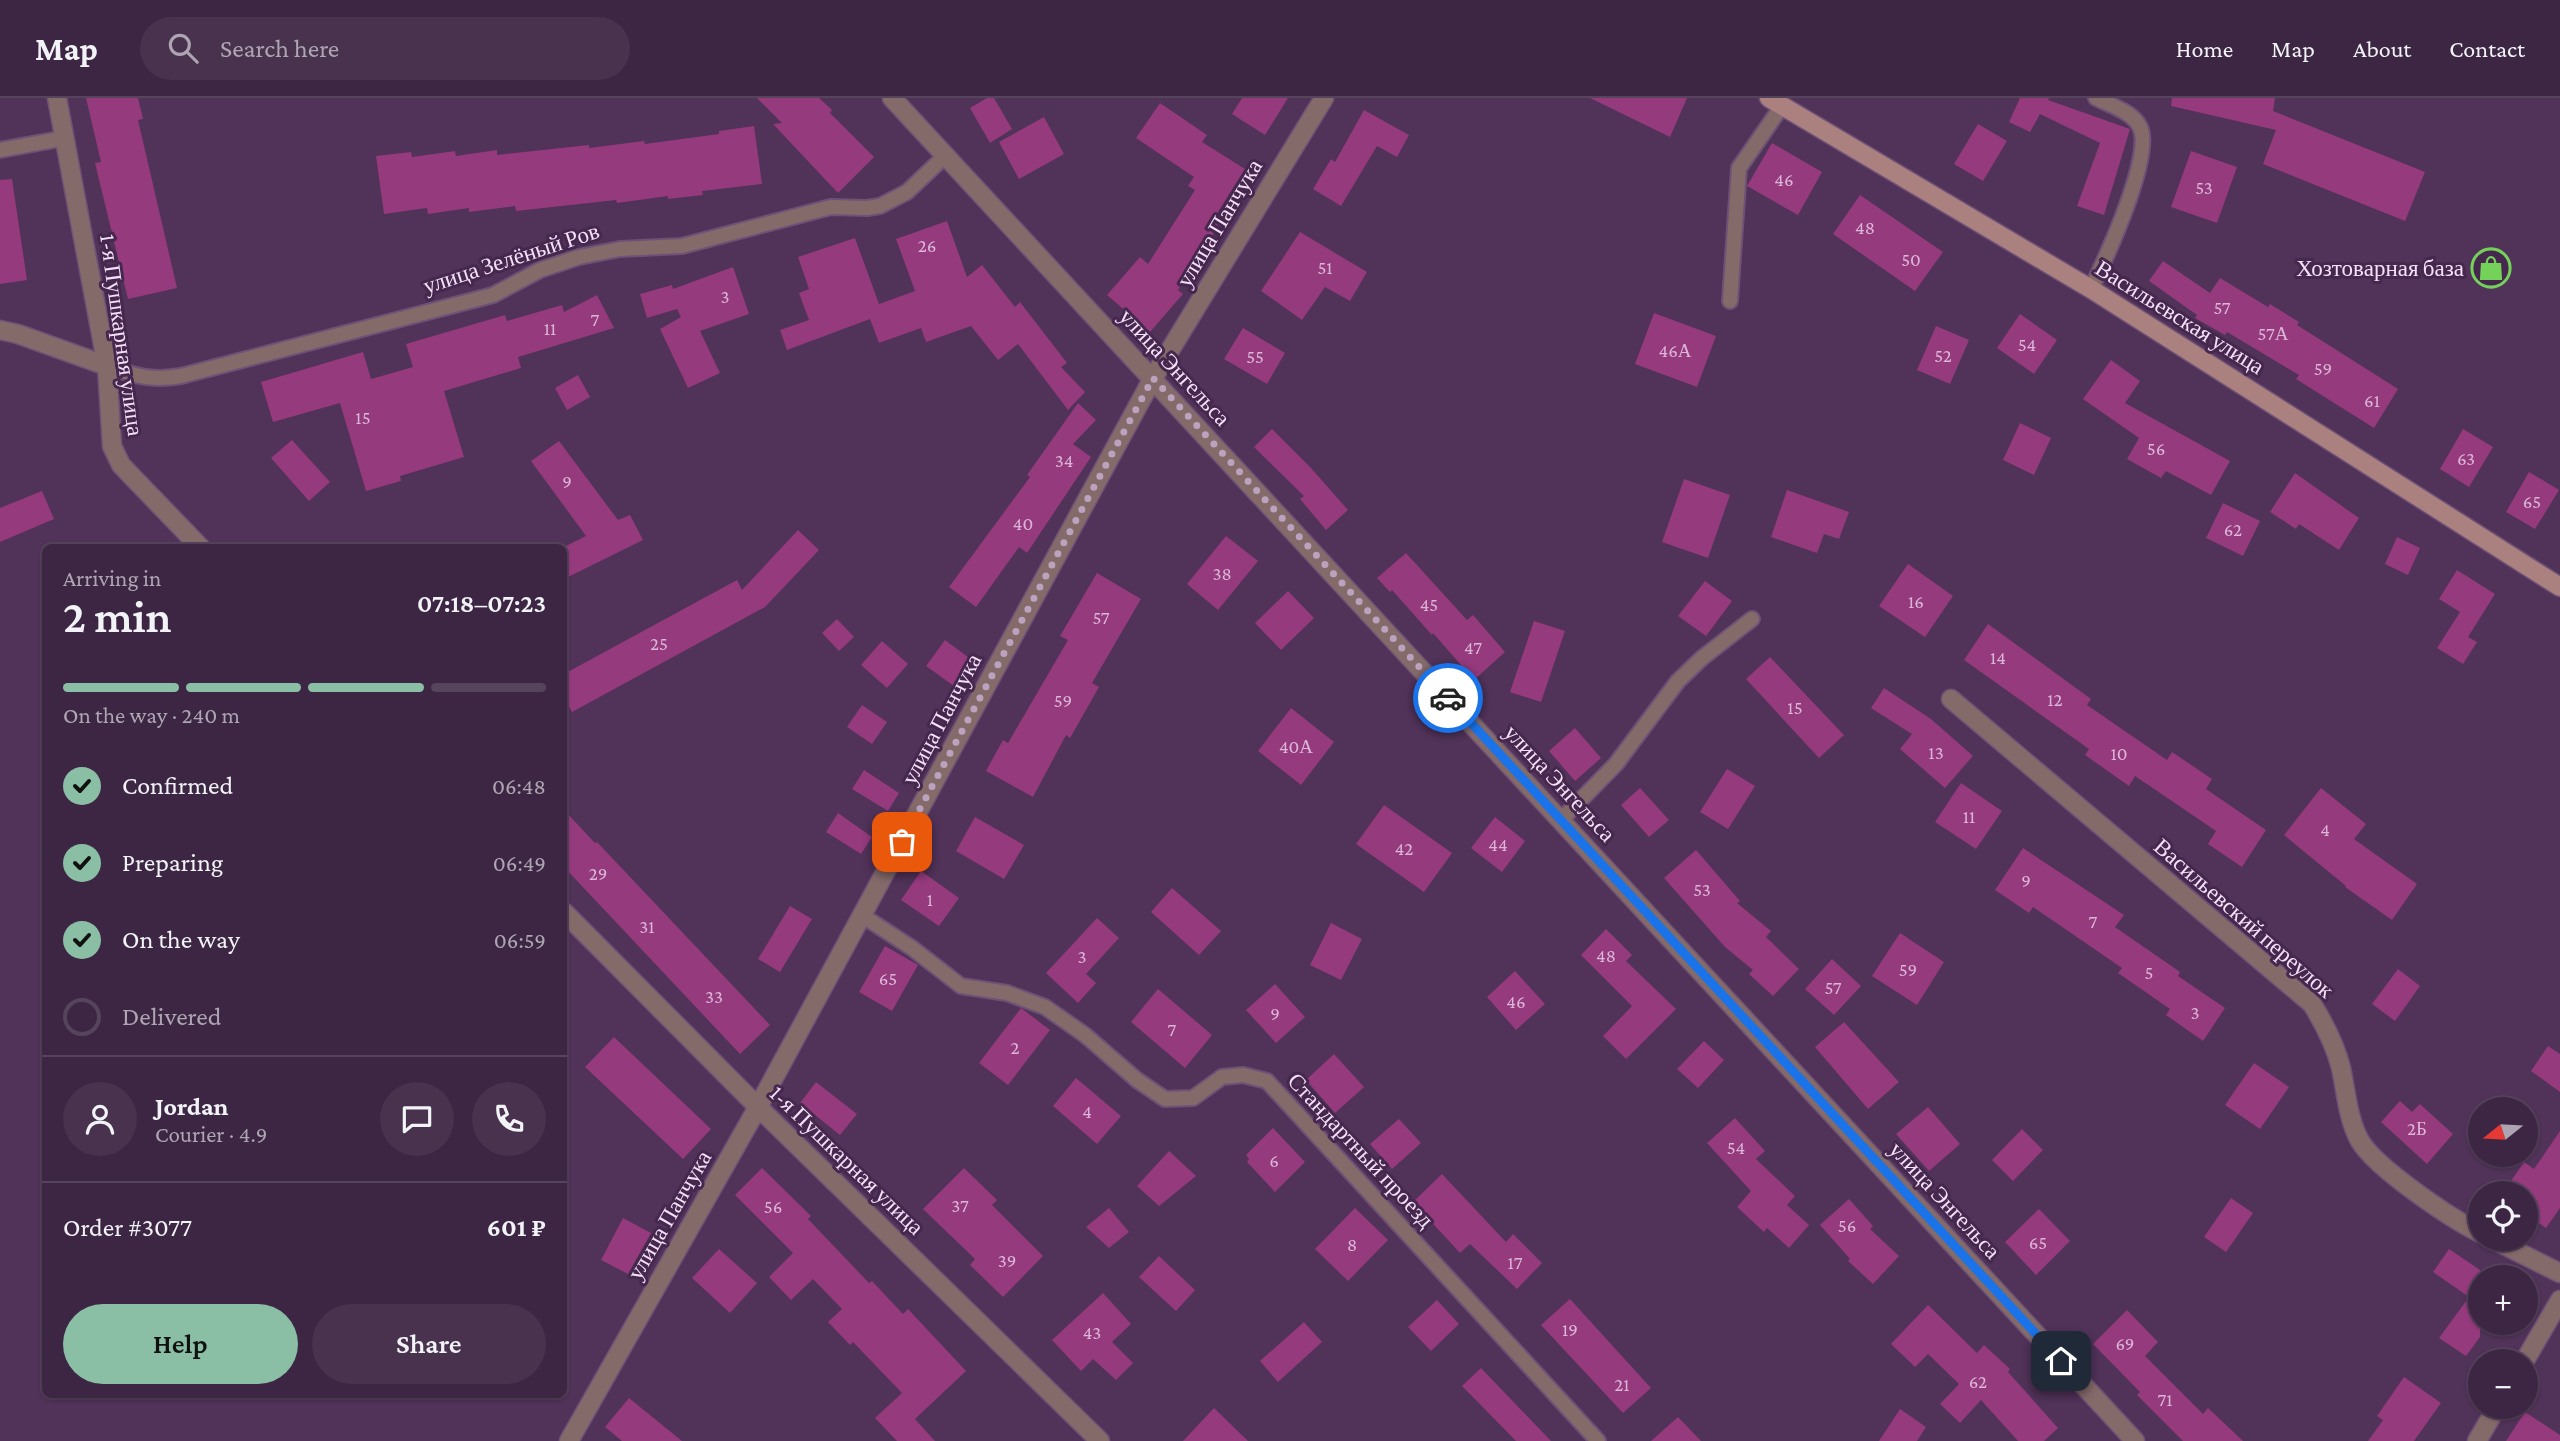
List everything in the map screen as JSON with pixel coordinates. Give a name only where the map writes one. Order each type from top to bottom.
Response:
[{"type":"main road","name":"Васильевская улица","points":[[1775,102],[2091,289],[2560,587]]},
{"type":"street","name":"1-я Пушкарная улица","points":[[57,98],[107,366],[112,446],[121,465],[197,544]]},
{"type":"street","name":"улица Энгельса","points":[[892,98],[2135,1441]]},
{"type":"street","name":"улица Панчука","points":[[569,1441],[863,916],[1153,378],[1324,98]]},
{"type":"street","name":"улица Зелёный Ров","points":[[0,330],[107,366]]},
{"type":"street","name":"Васильевский переулок","points":[[1951,699],[2312,1004],[2330,1032],[2360,1140],[2376,1161],[2468,1227]]},
{"type":"street","name":"1-я Пушкарная улица","points":[[567,915],[758,1107],[1100,1441]]},
{"type":"street","points":[[2516,1251],[2560,1273]]},
{"type":"street","points":[[2532,1349],[2560,1300]]},
{"type":"street","points":[[2477,1441],[2490,1419]]},
{"type":"lane","points":[[2091,289],[2119,229],[2143,148],[2141,127],[2127,113],[2096,98]]},
{"type":"lane","points":[[1730,300],[1739,168],[1775,102]]},
{"type":"lane","points":[[0,150],[65,138]]},
{"type":"lane","name":"улица Зелёный Ров","points":[[107,366],[139,377],[162,379],[181,376],[493,295],[540,270],[579,257],[620,249],[682,246],[831,207],[880,206],[907,192],[945,156]]},
{"type":"lane","points":[[1561,820],[1616,764],[1678,681],[1702,658],[1752,619]]},
{"type":"lane","name":"Стандартный проезд","points":[[863,916],[912,948],[961,986],[1007,993],[1045,1007],[1085,1035],[1137,1080],[1165,1099],[1193,1098],[1222,1077],[1243,1074],[1267,1081],[1598,1441]]},
{"type":"building","points":[[86,98],[138,98],[143,119],[138,120],[177,288],[128,299],[95,163],[101,162]]},
{"type":"building","points":[[757,98],[819,98],[832,110],[830,113],[874,157],[838,193],[773,124],[782,123]]},
{"type":"building","points":[[987,98],[994,98],[1012,129],[990,143],[970,108]]},
{"type":"building","points":[[1242,98],[1288,98],[1265,135],[1232,114]]},
{"type":"building","points":[[1590,98],[1687,98],[1670,137]]},
{"type":"building","points":[[2020,98],[2049,98],[2048,100],[2130,129],[2104,215],[2077,206],[2100,143],[2040,114],[2030,132],[2009,122]]},
{"type":"building","points":[[2172,98],[2275,98],[2273,111],[2425,172],[2405,221],[2263,164],[2276,130],[2171,106]]},
{"type":"building","points":[[1160,103],[1207,135],[1202,142],[1245,169],[1213,220],[1220,223],[1178,290],[1183,294],[1150,332],[1107,295],[1140,257],[1148,264],[1195,190],[1188,186],[1194,177],[1136,138]]},
{"type":"building","points":[[1364,110],[1409,135],[1397,157],[1377,146],[1341,206],[1313,189],[1331,159],[1335,162]]},
{"type":"building","points":[[1044,117],[1064,154],[1019,179],[999,142]]},
{"type":"building","points":[[1978,124],[2007,141],[1983,181],[1954,164]]},
{"type":"building","points":[[754,126],[762,184],[702,191],[703,195],[668,199],[668,196],[617,203],[616,200],[516,211],[515,206],[469,212],[469,208],[428,214],[427,208],[384,214],[376,156],[411,152],[412,157],[455,151],[456,156],[497,150],[497,155],[589,145],[589,148],[644,141],[645,144],[719,134],[719,131]]},
{"type":"building","points":[[1772,143],[1822,172],[1798,215],[1747,186]]},
{"type":"building","points":[[2191,151],[2237,167],[2217,223],[2171,207]]},
{"type":"building","points":[[12,179],[27,280],[0,284],[0,180]]},
{"type":"building","points":[[1860,195],[1943,252],[1915,291],[1833,234]]},
{"type":"building","points":[[947,221],[967,277],[982,265],[1015,307],[1020,302],[1067,363],[1061,367],[1085,392],[1068,410],[1018,344],[998,360],[971,326],[926,342],[921,328],[879,343],[870,319],[787,350],[780,330],[809,320],[799,293],[809,289],[798,257],[855,238],[879,304],[915,291],[896,239]]},
{"type":"building","points":[[1300,232],[1367,272],[1350,301],[1325,287],[1302,320],[1261,291]]},
{"type":"building","points":[[2163,261],[2210,293],[2220,278],[2268,307],[2270,304],[2299,322],[2297,325],[2398,389],[2374,428],[2296,379],[2299,375],[2227,332],[2225,335],[2195,318],[2197,315],[2149,281]]},
{"type":"building","points":[[733,267],[749,314],[700,331],[720,373],[688,388],[660,329],[681,317],[677,309],[647,318],[640,294],[672,285],[673,289]]},
{"type":"building","points":[[597,295],[614,328],[518,357],[521,368],[444,391],[464,457],[400,476],[401,481],[366,491],[340,403],[273,422],[261,382],[363,352],[371,379],[413,367],[406,344],[505,315],[507,321],[562,305],[564,312]]},
{"type":"building","points":[[1654,313],[1716,336],[1697,387],[1635,364]]},
{"type":"building","points":[[2020,314],[2057,340],[2034,374],[1997,348]]},
{"type":"building","points":[[1936,326],[1969,340],[1950,384],[1917,370]]},
{"type":"building","points":[[1243,328],[1285,353],[1267,384],[1224,359]]},
{"type":"building","points":[[2111,360],[2140,381],[2125,403],[2230,461],[2211,495],[2166,471],[2161,478],[2127,459],[2139,438],[2083,399]]},
{"type":"building","points":[[578,375],[590,397],[567,410],[555,388]]},
{"type":"building","points":[[1078,403],[1096,420],[1073,444],[1091,457],[1027,553],[1019,547],[976,607],[949,587],[1030,477],[1027,475]]},
{"type":"building","points":[[2020,423],[2051,438],[2034,475],[2003,460]]},
{"type":"building","points":[[1272,429],[1348,510],[1326,530],[1300,499],[1304,496],[1254,447]]},
{"type":"building","points":[[2463,429],[2493,447],[2469,487],[2440,469]]},
{"type":"building","points":[[292,440],[330,482],[309,501],[271,458]]},
{"type":"building","points":[[559,441],[618,520],[630,515],[643,540],[567,578],[567,546],[586,536],[531,461]]},
{"type":"building","points":[[2529,472],[2559,490],[2535,529],[2506,512]]},
{"type":"building","points":[[2295,473],[2359,518],[2339,550],[2299,524],[2296,529],[2270,512]]},
{"type":"building","points":[[1684,479],[1730,495],[1708,558],[1662,542]]},
{"type":"building","points":[[1787,490],[1849,512],[1839,539],[1824,534],[1817,553],[1771,537]]},
{"type":"building","points":[[42,491],[54,519],[0,542],[0,508]]},
{"type":"building","points":[[2223,503],[2260,521],[2243,556],[2206,538]]},
{"type":"building","points":[[798,530],[819,550],[765,607],[572,712],[567,703],[567,672],[737,580],[742,590]]},
{"type":"building","points":[[1226,536],[1258,561],[1218,610],[1187,584]]},
{"type":"building","points":[[2397,537],[2420,548],[2408,575],[2385,564]]},
{"type":"building","points":[[1406,553],[1467,620],[1473,615],[1505,652],[1474,680],[1433,633],[1432,635],[1392,590],[1390,592],[1377,578]]},
{"type":"building","points":[[1908,564],[1953,596],[1925,637],[1879,606]]},
{"type":"building","points":[[2457,570],[2495,594],[2468,637],[2477,642],[2463,664],[2437,648],[2460,612],[2439,599]]},
{"type":"building","points":[[1097,573],[1141,599],[1092,683],[1099,687],[1070,738],[1066,735],[1033,797],[986,771],[1003,740],[1008,743],[1068,640],[1060,636]]},
{"type":"building","points":[[1705,581],[1732,601],[1706,636],[1678,616]]},
{"type":"building","points":[[1288,591],[1314,618],[1281,650],[1255,623]]},
{"type":"building","points":[[837,619],[854,637],[839,651],[822,633]]},
{"type":"building","points":[[1534,621],[1565,631],[1541,702],[1510,692]]},
{"type":"building","points":[[1988,624],[2091,699],[2087,705],[2167,760],[2172,752],[2212,779],[2206,789],[2266,830],[2242,867],[2208,844],[2216,831],[2135,776],[2129,786],[2085,755],[2089,749],[1964,660]]},
{"type":"building","points":[[945,640],[972,660],[954,686],[926,666]]},
{"type":"building","points":[[882,641],[908,664],[887,688],[861,665]]},
{"type":"building","points":[[1770,657],[1844,735],[1819,758],[1746,679]]},
{"type":"building","points":[[1884,688],[1931,719],[1973,756],[1945,788],[1900,749],[1912,734],[1871,708]]},
{"type":"building","points":[[862,705],[887,722],[872,744],[847,727]]},
{"type":"building","points":[[1291,708],[1334,742],[1301,785],[1258,751]]},
{"type":"building","points":[[1575,728],[1601,758],[1575,781],[1549,751]]},
{"type":"building","points":[[1727,769],[1755,786],[1728,829],[1700,812]]},
{"type":"building","points":[[864,770],[899,793],[888,811],[852,789]]},
{"type":"building","points":[[1961,783],[2002,811],[1976,849],[1935,822]]},
{"type":"building","points":[[1640,788],[1669,820],[1649,837],[1621,805]]},
{"type":"building","points":[[2321,788],[2366,824],[2354,839],[2417,884],[2392,920],[2345,887],[2284,835]]},
{"type":"building","points":[[1384,805],[1452,853],[1424,892],[1356,844]]},
{"type":"building","points":[[567,813],[770,1025],[740,1054],[567,870]]},
{"type":"building","points":[[838,813],[872,837],[861,854],[826,832]]},
{"type":"building","points":[[975,817],[1024,845],[1004,879],[956,851]]},
{"type":"building","points":[[1495,817],[1525,841],[1502,872],[1471,848]]},
{"type":"building","points":[[2023,848],[2124,915],[2115,927],[2180,972],[2178,976],[2225,1008],[2203,1041],[2166,1015],[2170,1009],[2118,973],[2122,968],[2033,907],[2029,913],[1995,890]]},
{"type":"building","points":[[1696,850],[1740,901],[1737,903],[1771,931],[1766,937],[1799,969],[1773,996],[1749,974],[1753,970],[1725,947],[1664,878]]},
{"type":"building","points":[[921,871],[959,898],[939,926],[901,900]]},
{"type":"building","points":[[1172,888],[1221,931],[1199,955],[1151,912]]},
{"type":"building","points":[[790,906],[812,919],[780,972],[758,959]]},
{"type":"building","points":[[1097,918],[1119,938],[1086,974],[1096,983],[1078,1003],[1046,973]]},
{"type":"building","points":[[1331,923],[1362,939],[1341,980],[1310,965]]},
{"type":"building","points":[[1606,929],[1632,955],[1626,961],[1676,1009],[1626,1059],[1603,1036],[1632,1006],[1581,955]]},
{"type":"building","points":[[1900,933],[1944,962],[1917,1005],[1872,976]]},
{"type":"building","points":[[885,946],[918,965],[892,1011],[859,992]]},
{"type":"building","points":[[1832,959],[1861,986],[1834,1015],[1805,989]]},
{"type":"building","points":[[2398,969],[2420,986],[2395,1021],[2372,1004]]},
{"type":"building","points":[[1515,971],[1545,1004],[1516,1030],[1487,997]]},
{"type":"building","points":[[1275,984],[1305,1017],[1276,1043],[1246,1010]]},
{"type":"building","points":[[1158,989],[1212,1035],[1185,1068],[1131,1022]]},
{"type":"building","points":[[1021,1008],[1050,1030],[1008,1085],[979,1063]]},
{"type":"building","points":[[1844,1022],[1899,1082],[1868,1109],[1815,1047]]},
{"type":"building","points":[[614,1037],[711,1129],[683,1159],[585,1067]]},
{"type":"building","points":[[1704,1041],[1724,1060],[1698,1088],[1677,1069]]},
{"type":"building","points":[[2548,1046],[2560,1054],[2560,1092],[2531,1071]]},
{"type":"building","points":[[1334,1054],[1364,1087],[1335,1113],[1306,1080]]},
{"type":"building","points":[[2254,1063],[2289,1087],[2260,1129],[2225,1105]]},
{"type":"building","points":[[1076,1078],[1121,1116],[1097,1144],[1053,1106]]},
{"type":"building","points":[[816,1082],[857,1114],[840,1135],[800,1103]]},
{"type":"building","points":[[2400,1101],[2412,1112],[2420,1104],[2453,1134],[2427,1164],[2381,1122]]},
{"type":"building","points":[[1928,1107],[1960,1144],[1929,1171],[1896,1134]]},
{"type":"building","points":[[1735,1118],[1765,1151],[1756,1159],[1795,1196],[1787,1205],[1809,1225],[1789,1248],[1767,1228],[1764,1232],[1737,1207],[1751,1191],[1707,1143]]},
{"type":"building","points":[[1399,1119],[1421,1143],[1392,1169],[1370,1144]]},
{"type":"building","points":[[1273,1128],[1305,1162],[1275,1192],[1247,1162],[1249,1159],[1246,1155]]},
{"type":"building","points":[[2022,1129],[2043,1150],[2013,1181],[1992,1160]]},
{"type":"building","points":[[2560,1131],[2560,1208],[2546,1228],[2538,1222],[2538,1181],[2511,1181],[2521,1167],[2534,1169],[2538,1167]]},
{"type":"building","points":[[1169,1151],[1196,1176],[1159,1206],[1137,1186]]},
{"type":"building","points":[[762,1168],[811,1216],[808,1219],[869,1283],[872,1281],[903,1314],[908,1309],[966,1371],[915,1419],[935,1441],[897,1441],[875,1418],[902,1393],[853,1342],[850,1345],[828,1322],[842,1309],[813,1279],[791,1300],[769,1277],[793,1253],[735,1195]]},
{"type":"building","points":[[964,1168],[997,1200],[992,1205],[1043,1256],[1003,1297],[970,1265],[975,1259],[923,1209]]},
{"type":"building","points":[[1442,1174],[1506,1242],[1513,1234],[1542,1263],[1517,1289],[1470,1244],[1460,1253],[1413,1202]]},
{"type":"building","points":[[2231,1198],[2253,1213],[2226,1252],[2204,1237]]},
{"type":"building","points":[[1849,1199],[1873,1226],[1870,1229],[1899,1256],[1873,1284],[1848,1261],[1850,1259],[1820,1225]]},
{"type":"building","points":[[1109,1208],[1129,1232],[1109,1248],[1086,1227]]},
{"type":"building","points":[[1355,1208],[1388,1240],[1348,1281],[1315,1249]]},
{"type":"building","points":[[2039,1209],[2070,1241],[2036,1275],[2005,1242]]},
{"type":"building","points":[[623,1218],[651,1233],[628,1274],[601,1260]]},
{"type":"building","points":[[719,1249],[757,1283],[730,1313],[692,1278]]},
{"type":"building","points":[[2449,1249],[2473,1265],[2468,1265],[2468,1296],[2433,1272]]},
{"type":"building","points":[[1159,1256],[1195,1290],[1176,1311],[1139,1277]]},
{"type":"building","points":[[1103,1293],[1131,1324],[1112,1342],[1133,1363],[1116,1380],[1093,1359],[1081,1371],[1052,1340]]},
{"type":"building","points":[[2468,1298],[2468,1335],[2480,1337],[2471,1349],[2468,1349],[2466,1356],[2439,1338]]},
{"type":"building","points":[[1570,1299],[1651,1388],[1623,1413],[1541,1325]]},
{"type":"building","points":[[1437,1300],[1459,1324],[1431,1351],[1408,1327]]},
{"type":"building","points":[[1928,1305],[1977,1353],[1984,1345],[2010,1369],[2008,1372],[2058,1428],[2044,1441],[2018,1441],[1981,1400],[1960,1423],[1940,1404],[1959,1384],[1928,1354],[1915,1367],[1891,1344]]},
{"type":"building","points":[[2127,1310],[2158,1342],[2145,1356],[2203,1414],[2208,1408],[2243,1441],[2183,1441],[2137,1395],[2140,1392],[2093,1344]]},
{"type":"building","points":[[1304,1322],[1322,1342],[1278,1382],[1260,1361]]},
{"type":"building","points":[[1481,1368],[1551,1441],[1516,1441],[1462,1386]]},
{"type":"building","points":[[2404,1377],[2441,1403],[2414,1441],[2368,1441],[2383,1420],[2377,1416]]},
{"type":"building","points":[[629,1398],[682,1441],[622,1441],[605,1427]]},
{"type":"building","points":[[1214,1408],[1248,1441],[1183,1441]]},
{"type":"building","points":[[1900,1409],[1926,1427],[1917,1441],[1879,1441]]},
{"type":"building","points":[[1678,1417],[1701,1441],[1651,1441]]},
{"type":"building","points":[[2520,1419],[2536,1419],[2560,1435],[2560,1441],[2506,1441]]},
{"type":"way so far","points":[[902,842],[1153,378],[1448,698]]},
{"type":"place","name":"Хозтоварная база","points":[[2491,268]]},
{"type":"route","points":[[1448,698],[2061,1361]]}]
